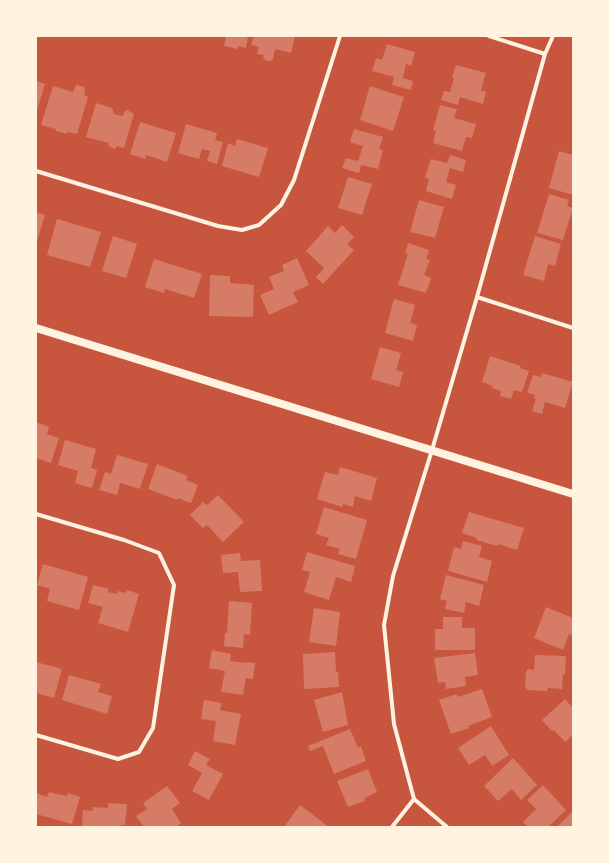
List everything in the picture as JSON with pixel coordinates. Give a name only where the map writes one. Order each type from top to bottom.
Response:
[{"type":"main road","points":[[36,328],[573,494]]},
{"type":"street","points":[[36,171],[218,226],[242,230],[259,225],[281,204],[294,180],[340,36]]},
{"type":"street","points":[[489,36],[545,54]]},
{"type":"street","points":[[447,827],[414,799],[394,724],[384,625],[393,576],[477,297],[545,54],[553,36]]},
{"type":"street","points":[[477,297],[573,328]]},
{"type":"street","points":[[36,514],[159,552],[174,585],[152,728],[139,752],[118,760],[36,735]]},
{"type":"street","points":[[392,827],[414,799]]},
{"type":"building","points":[[226,36],[248,36],[246,48],[238,46],[238,49],[224,46]]},
{"type":"building","points":[[254,36],[295,36],[291,53],[275,49],[273,59],[266,61],[263,57],[264,55],[257,54],[259,47],[251,45]]},
{"type":"building","points":[[387,44],[415,52],[411,66],[406,64],[403,78],[413,81],[411,90],[392,85],[394,77],[372,71],[376,58],[382,60]]},
{"type":"building","points":[[456,65],[486,73],[481,90],[486,92],[483,104],[460,97],[458,105],[441,100],[444,91],[450,92],[454,78],[452,77]]},
{"type":"building","points":[[36,81],[45,84],[36,114]]},
{"type":"building","points":[[77,85],[84,87],[84,95],[88,97],[77,134],[67,132],[67,134],[41,125],[53,86],[73,92]]},
{"type":"building","points":[[370,86],[404,97],[393,131],[360,120]]},
{"type":"building","points":[[96,103],[112,108],[114,114],[123,116],[124,112],[127,110],[134,114],[124,148],[116,146],[115,149],[108,146],[109,143],[86,137]]},
{"type":"building","points":[[440,105],[457,109],[454,118],[476,124],[472,138],[466,137],[462,151],[433,143],[436,131],[433,130]]},
{"type":"building","points":[[140,122],[176,133],[167,162],[146,155],[145,159],[130,154]]},
{"type":"building","points":[[186,124],[217,133],[215,140],[223,142],[217,164],[207,161],[210,151],[202,149],[199,159],[178,153]]},
{"type":"building","points":[[354,129],[383,137],[379,149],[383,150],[378,169],[361,165],[359,173],[342,168],[346,158],[358,161],[363,146],[350,142]]},
{"type":"building","points":[[237,139],[268,148],[259,177],[222,166],[228,143],[235,146]]},
{"type":"building","points":[[559,151],[573,155],[573,195],[549,188]]},
{"type":"building","points":[[450,155],[466,160],[463,172],[450,168],[446,182],[456,185],[452,199],[426,191],[429,179],[425,178],[431,159],[447,163]]},
{"type":"building","points":[[348,177],[372,184],[362,215],[338,208]]},
{"type":"building","points":[[549,194],[569,200],[567,206],[573,208],[563,240],[537,233]]},
{"type":"building","points":[[419,200],[444,207],[435,238],[410,232]]},
{"type":"building","points":[[36,212],[45,215],[36,244]]},
{"type":"building","points":[[57,219],[101,232],[90,267],[47,255]]},
{"type":"building","points":[[342,225],[354,237],[347,244],[354,250],[323,284],[316,277],[324,268],[306,251],[328,226],[335,233]]},
{"type":"building","points":[[113,236],[137,244],[126,278],[102,271]]},
{"type":"building","points":[[535,236],[561,244],[555,266],[548,264],[544,281],[523,275]]},
{"type":"building","points":[[408,243],[429,250],[426,259],[430,260],[424,275],[431,278],[426,293],[398,285],[408,254],[405,253]]},
{"type":"building","points":[[297,258],[309,285],[293,292],[298,302],[269,315],[260,295],[274,289],[269,277],[284,271],[282,265]]},
{"type":"building","points":[[154,259],[202,274],[194,298],[165,289],[164,293],[145,287]]},
{"type":"building","points":[[210,275],[230,276],[230,283],[254,285],[253,317],[209,316]]},
{"type":"building","points":[[394,299],[415,305],[410,323],[417,325],[413,341],[385,333]]},
{"type":"building","points":[[380,347],[401,353],[396,370],[403,372],[399,387],[371,379]]},
{"type":"building","points":[[490,356],[521,366],[520,368],[529,371],[522,392],[514,390],[511,399],[500,396],[501,391],[482,382]]},
{"type":"building","points":[[542,373],[573,382],[565,408],[545,402],[542,414],[532,411],[536,399],[534,398],[535,395],[527,393],[533,375],[541,377]]},
{"type":"building","points":[[36,422],[49,427],[47,434],[59,438],[51,463],[36,458]]},
{"type":"building","points":[[65,440],[96,449],[91,468],[97,470],[92,488],[75,483],[78,471],[58,465]]},
{"type":"building","points":[[117,455],[148,464],[140,489],[120,483],[117,495],[99,490],[105,472],[111,474]]},
{"type":"building","points":[[157,464],[188,476],[186,480],[198,485],[191,503],[178,498],[177,500],[148,489]]},
{"type":"building","points":[[340,467],[377,478],[371,501],[355,496],[353,507],[343,504],[342,507],[317,499],[325,472],[338,475]]},
{"type":"building","points":[[218,495],[244,522],[223,542],[207,525],[203,528],[190,515],[203,502],[207,505]]},
{"type":"building","points":[[324,507],[367,520],[356,559],[338,554],[340,549],[326,545],[329,538],[316,534]]},
{"type":"building","points":[[469,512],[524,528],[517,550],[498,544],[497,546],[476,540],[477,538],[462,533]]},
{"type":"building","points":[[463,541],[482,546],[479,557],[492,561],[487,582],[448,571],[454,547],[461,549]]},
{"type":"building","points":[[307,552],[355,566],[351,582],[336,577],[329,600],[304,592],[310,572],[302,570]]},
{"type":"building","points":[[240,553],[241,561],[260,560],[262,591],[240,592],[238,572],[223,573],[221,555]]},
{"type":"building","points":[[43,564],[88,577],[79,610],[47,601],[50,589],[37,585]]},
{"type":"building","points":[[446,575],[484,585],[479,606],[466,602],[464,613],[445,609],[447,601],[440,599]]},
{"type":"building","points":[[93,585],[109,589],[108,592],[117,594],[118,591],[126,593],[127,590],[139,594],[128,632],[98,623],[103,607],[88,603]]},
{"type":"building","points":[[229,601],[252,603],[250,635],[244,634],[243,648],[224,646],[225,633],[227,633]]},
{"type":"building","points":[[546,607],[573,618],[573,636],[569,634],[563,650],[534,638]]},
{"type":"building","points":[[314,608],[340,612],[336,646],[309,642]]},
{"type":"building","points":[[443,617],[462,617],[462,628],[475,628],[475,650],[435,650],[435,629],[443,629]]},
{"type":"building","points":[[212,650],[231,654],[230,661],[255,663],[253,679],[246,678],[243,695],[221,692],[225,671],[209,668]]},
{"type":"building","points":[[335,652],[336,672],[338,672],[339,687],[304,689],[303,654]]},
{"type":"building","points":[[475,653],[478,675],[465,677],[466,686],[446,689],[445,682],[438,683],[434,658]]},
{"type":"building","points":[[535,655],[566,656],[562,689],[548,688],[547,691],[528,690],[525,687],[526,672],[528,669],[534,670]]},
{"type":"building","points":[[36,662],[62,669],[54,698],[36,693]]},
{"type":"building","points":[[69,675],[101,684],[98,692],[112,696],[107,714],[62,700]]},
{"type":"building","points":[[482,689],[492,717],[468,726],[469,728],[451,734],[439,700],[457,694],[458,697]]},
{"type":"building","points":[[342,692],[348,725],[323,732],[314,700]]},
{"type":"building","points":[[565,699],[573,708],[573,735],[565,742],[542,720]]},
{"type":"building","points":[[204,700],[222,703],[220,710],[241,714],[235,745],[213,741],[216,721],[201,719]]},
{"type":"building","points":[[491,726],[509,755],[492,766],[485,755],[469,765],[458,748]]},
{"type":"building","points":[[350,729],[358,748],[361,746],[366,761],[334,774],[323,746],[310,751],[308,746]]},
{"type":"building","points":[[195,751],[210,759],[206,765],[223,774],[209,800],[192,791],[202,773],[188,765]]},
{"type":"building","points":[[513,758],[537,785],[521,800],[512,789],[498,801],[484,786]]},
{"type":"building","points":[[368,769],[377,792],[364,798],[365,801],[348,807],[337,781]]},
{"type":"building","points":[[543,785],[566,810],[548,827],[528,827],[523,822],[536,809],[527,800]]},
{"type":"building","points":[[167,786],[180,803],[172,809],[181,823],[178,825],[180,827],[144,827],[136,816],[147,809],[143,803]]},
{"type":"building","points":[[49,792],[67,796],[68,793],[80,797],[72,824],[36,814],[36,793],[47,797]]},
{"type":"building","points":[[108,803],[127,804],[125,825],[120,825],[120,827],[82,827],[83,810],[93,811],[93,807],[108,808]]},
{"type":"building","points":[[300,805],[329,827],[284,827]]},
{"type":"building","points":[[573,811],[573,827],[557,827]]}]
